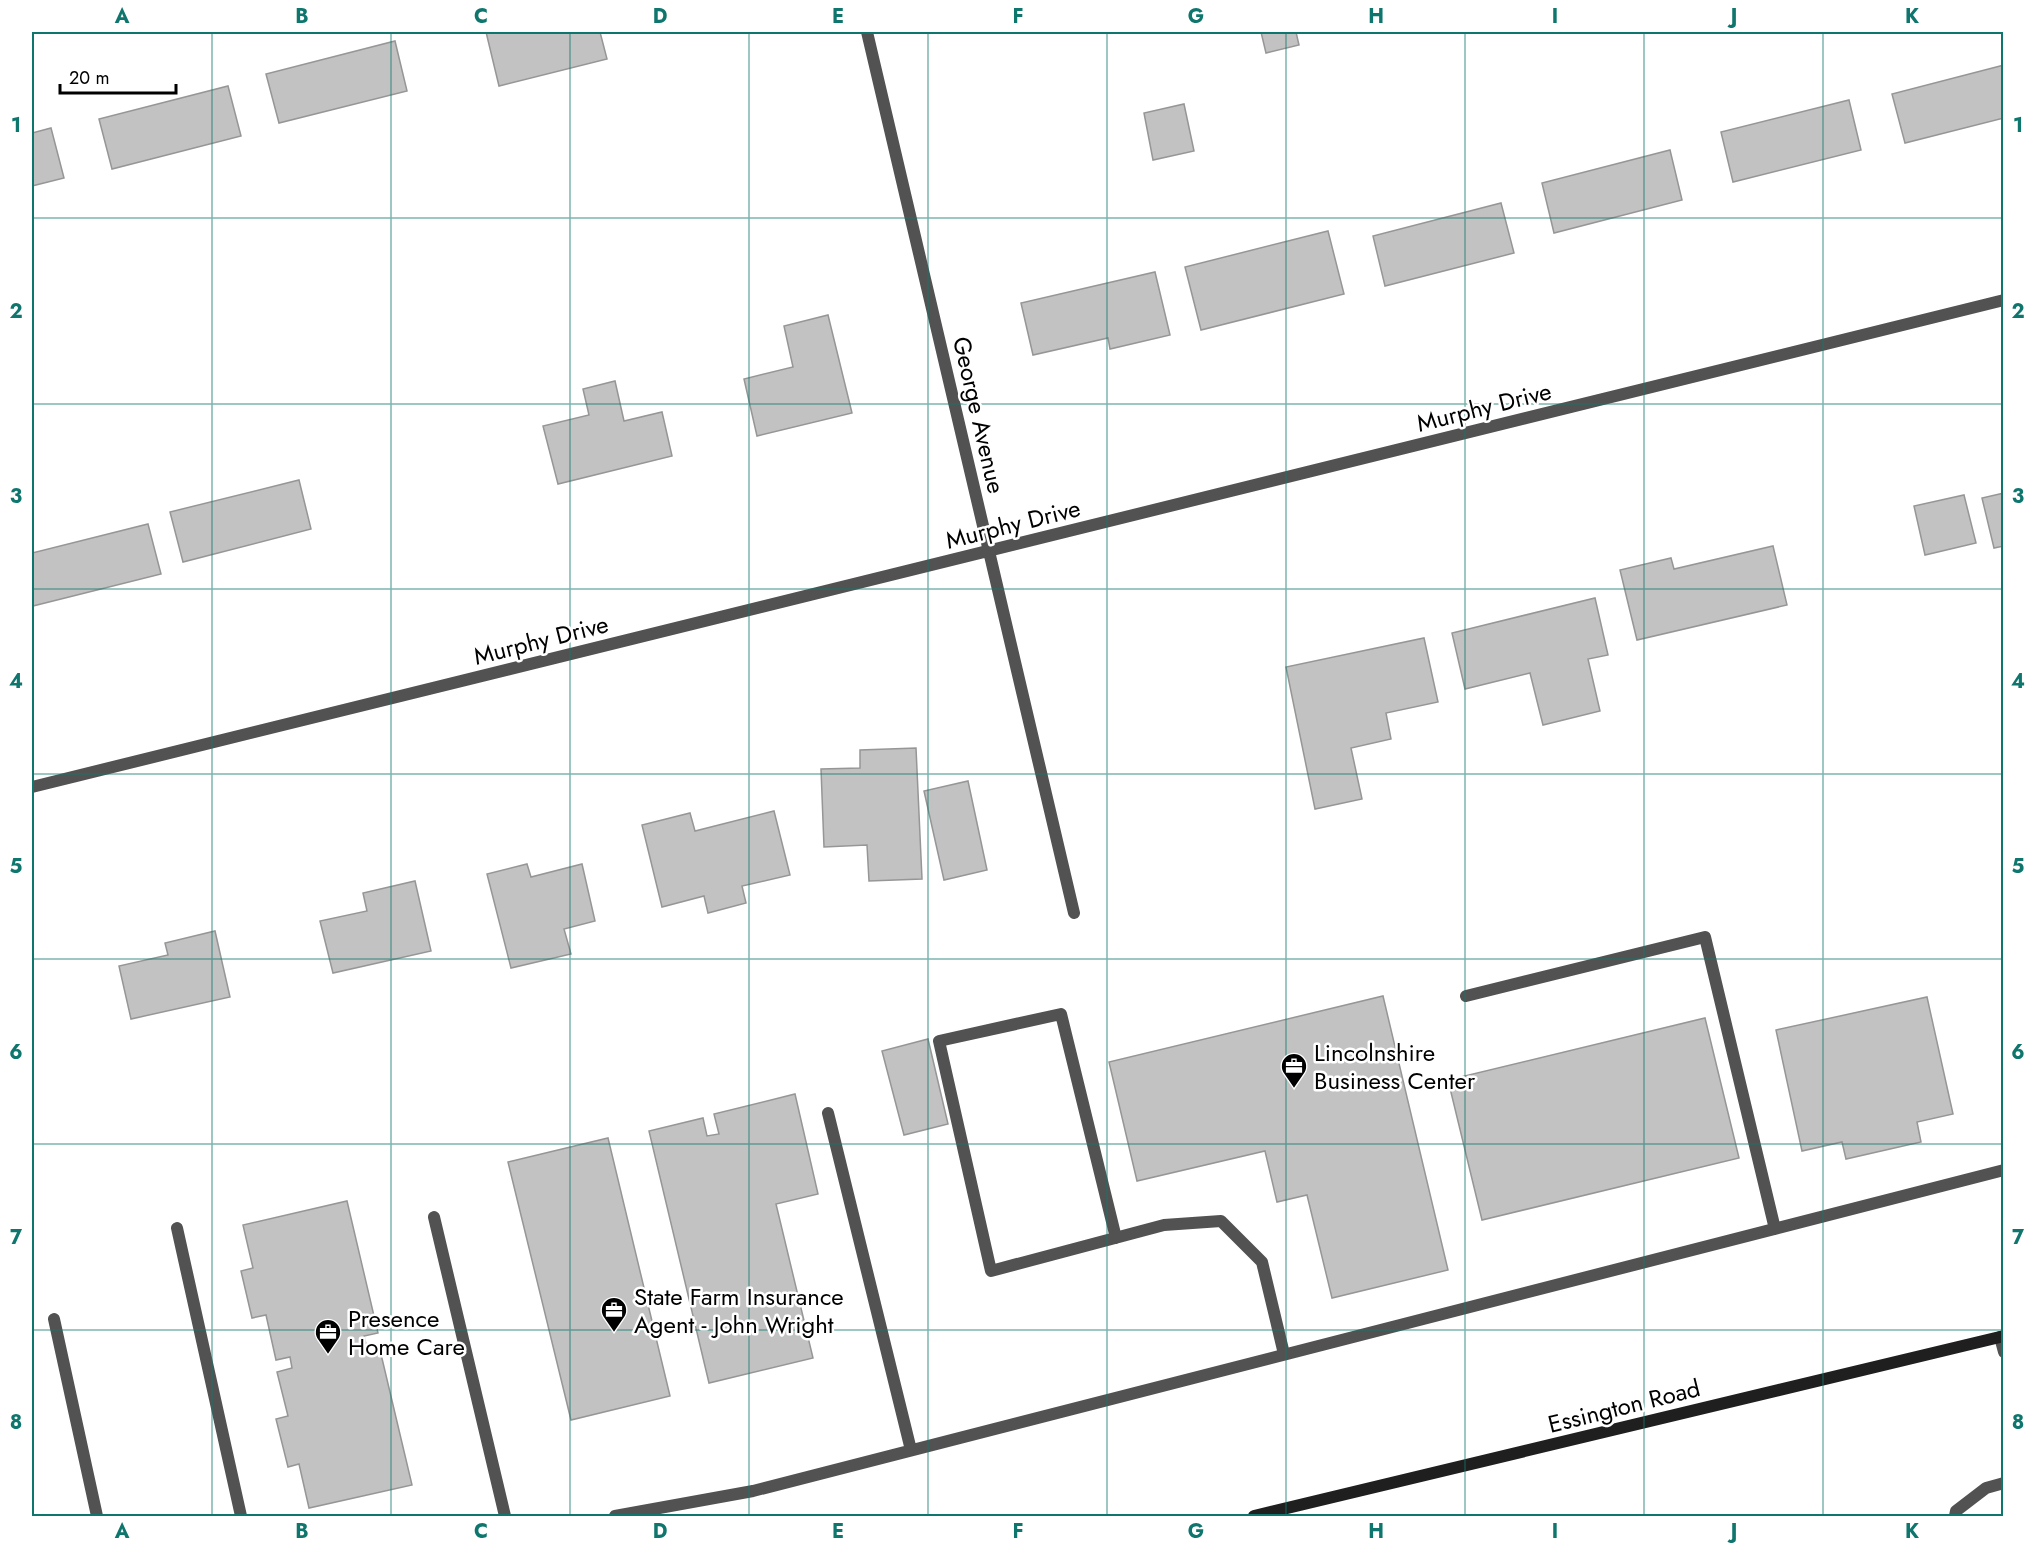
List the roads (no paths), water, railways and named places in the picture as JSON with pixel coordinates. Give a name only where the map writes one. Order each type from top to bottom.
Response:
[{"type":"main road","name":"Essington Road","points":[[1254,1516],[1270,1515],[2002,1337]]},
{"type":"street","name":"George Avenue","points":[[867,32],[1074,913]]},
{"type":"street","name":"Murphy Drive","points":[[32,787],[2004,300]]},
{"type":"street","points":[[1466,996],[1705,937],[1775,1229]]},
{"type":"street","points":[[1116,1238],[1061,1014],[939,1041],[991,1270],[1116,1238],[1164,1225],[1221,1221],[1262,1262],[1284,1354]]},
{"type":"street","points":[[828,1113],[911,1450]]},
{"type":"street","points":[[615,1516],[753,1491],[2004,1170]]},
{"type":"street","points":[[434,1217],[505,1516]]},
{"type":"street","points":[[177,1228],[241,1516]]},
{"type":"street","points":[[54,1318],[97,1516]]},
{"type":"street","points":[[2002,1337],[2004,1352]]},
{"type":"street","points":[[1955,1516],[1956,1511],[1986,1488],[2004,1483]]},
{"type":"place","name":"Lincolnshire Business Center","points":[[1294,1089]]},
{"type":"place","name":"State Farm Insurance Agent - John Wright","points":[[614,1333]]},
{"type":"place","name":"Presence Home Care","points":[[328,1355]]}]
